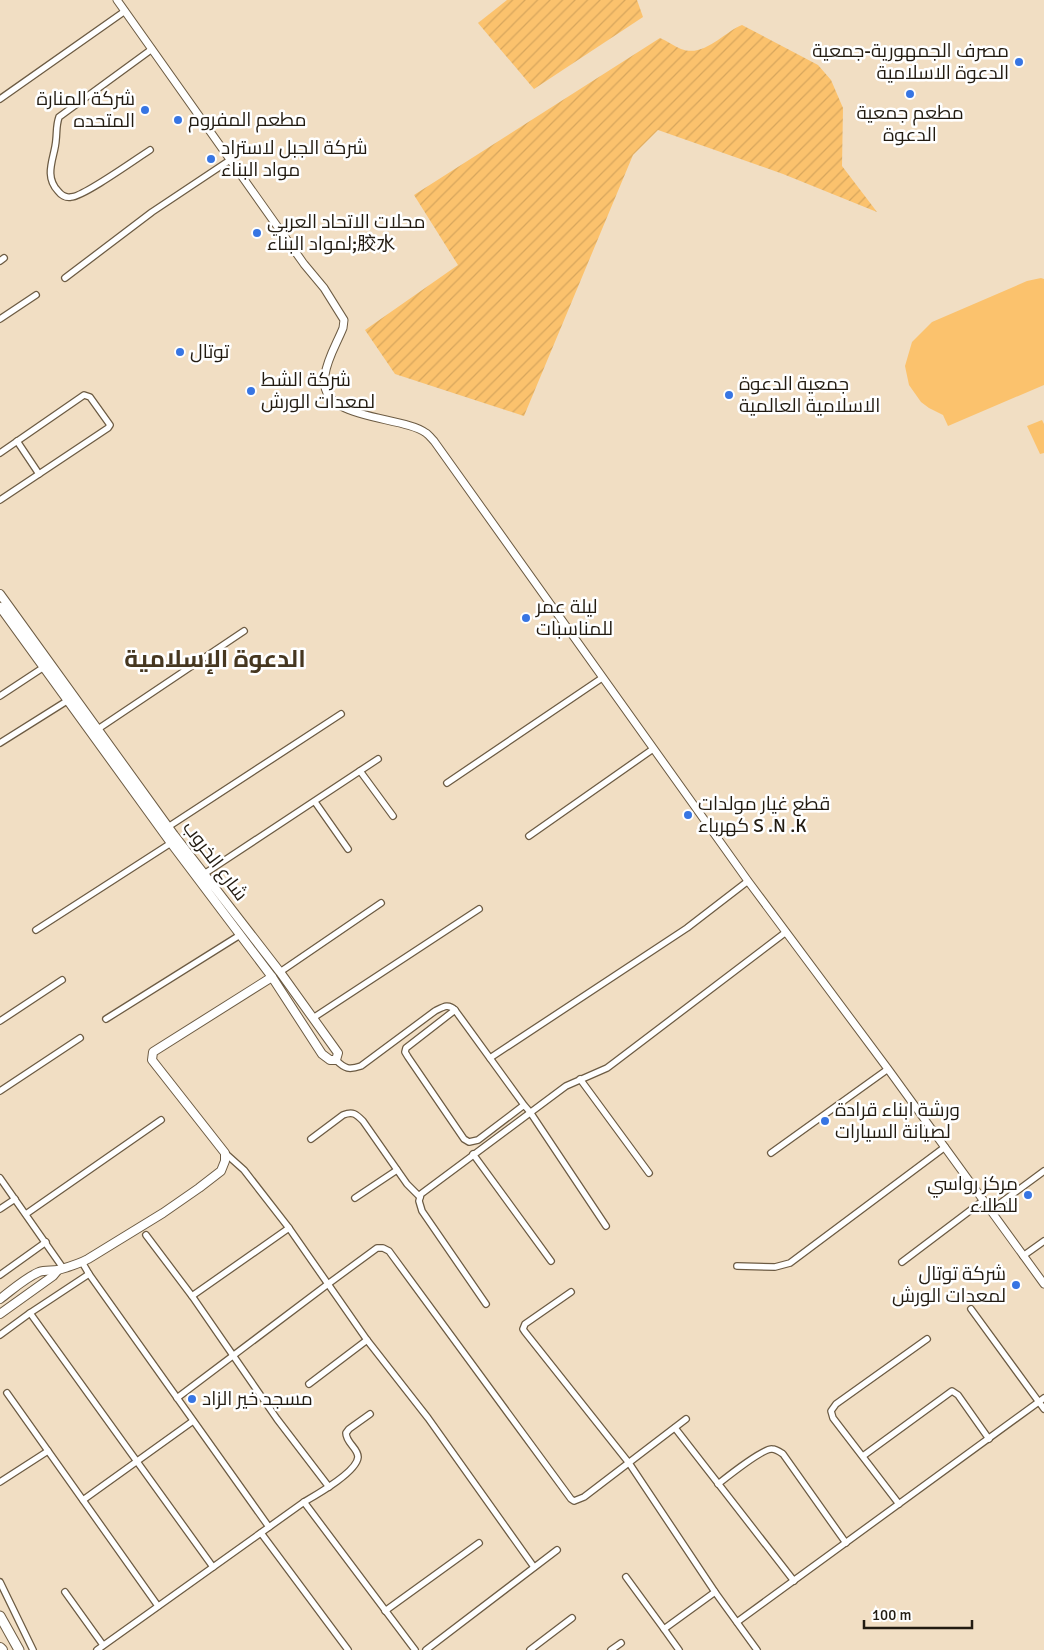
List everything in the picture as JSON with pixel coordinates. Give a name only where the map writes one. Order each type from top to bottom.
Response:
[{"type":"main road","name":"شارع الخروب","points":[[0,594],[71,698],[171,843],[272,977],[322,1054],[330,1060],[336,1060],[338,1053],[335,1048],[280,972],[168,827],[98,729],[71,698],[44,667],[1,611]]},
{"type":"main road","points":[[0,1299],[34,1274],[82,1262],[163,1213],[221,1171],[226,1153],[152,1060],[152,1055],[153,1052],[272,977]]},
{"type":"main road","points":[[0,1314],[60,1269]]},
{"type":"main road","points":[[0,1616],[19,1650]]},
{"type":"street","points":[[117,0],[345,321],[324,376],[326,391],[336,403],[344,408],[377,419],[415,428],[426,433],[442,452],[748,881],[888,1068],[1044,1284]]},
{"type":"street","points":[[0,99],[124,11]]},
{"type":"street","points":[[150,150],[93,187],[71,197],[62,196],[52,181],[50,165],[56,139],[56,124],[59,117],[152,49]]},
{"type":"street","points":[[65,278],[152,212],[230,160]]},
{"type":"street","points":[[0,319],[36,295]]},
{"type":"street","points":[[0,453],[84,395],[90,398],[110,425],[0,500]]},
{"type":"street","points":[[17,441],[39,474]]},
{"type":"street","points":[[98,729],[244,631]]},
{"type":"street","points":[[0,696],[44,667]]},
{"type":"street","points":[[447,783],[602,678]]},
{"type":"street","points":[[0,743],[71,698]]},
{"type":"street","points":[[168,827],[341,714]]},
{"type":"street","points":[[529,836],[653,749]]},
{"type":"street","points":[[204,874],[378,759]]},
{"type":"street","points":[[360,772],[394,816]]},
{"type":"street","points":[[315,802],[348,849]]},
{"type":"street","points":[[36,930],[171,843]]},
{"type":"street","points":[[490,1058],[687,928],[748,881]]},
{"type":"street","points":[[280,972],[381,903]]},
{"type":"street","points":[[313,1018],[479,909]]},
{"type":"street","points":[[486,1304],[422,1211],[419,1201],[423,1192],[566,1086],[607,1068],[616,1062],[786,932]]},
{"type":"street","points":[[106,1019],[240,936]]},
{"type":"street","points":[[0,1021],[62,980]]},
{"type":"street","points":[[336,1060],[345,1068],[352,1070],[361,1066],[435,1011],[445,1005],[451,1006],[530,1112],[606,1226]]},
{"type":"street","points":[[455,1010],[411,1043],[405,1052],[464,1139],[469,1142],[478,1140],[524,1105]]},
{"type":"street","points":[[0,1091],[80,1038]]},
{"type":"street","points":[[771,1154],[888,1068]]},
{"type":"street","points":[[580,1079],[648,1173]]},
{"type":"street","points":[[311,1139],[320,1134],[343,1114],[354,1113],[363,1121],[406,1184],[420,1196]]},
{"type":"street","points":[[26,1214],[161,1120]]},
{"type":"street","points":[[737,1266],[775,1267],[790,1264],[945,1147]]},
{"type":"street","points":[[226,1153],[244,1170],[289,1228],[367,1340],[428,1418],[534,1567]]},
{"type":"street","points":[[473,1154],[551,1261]]},
{"type":"street","points":[[355,1198],[397,1170]]},
{"type":"street","points":[[991,1210],[1044,1171]]},
{"type":"street","points":[[0,1178],[46,1242],[60,1269]]},
{"type":"street","points":[[0,1209],[15,1199]]},
{"type":"street","points":[[902,1262],[984,1200]]},
{"type":"street","points":[[192,1296],[289,1228]]},
{"type":"street","points":[[146,1235],[192,1296],[232,1356],[329,1486]]},
{"type":"street","points":[[1024,1256],[1044,1241]]},
{"type":"street","points":[[0,1274],[46,1242]]},
{"type":"street","points":[[177,1398],[377,1248],[383,1248],[389,1251],[571,1499],[584,1497],[686,1420]]},
{"type":"street","points":[[82,1262],[88,1274],[269,1527]]},
{"type":"street","points":[[0,1335],[88,1274]]},
{"type":"street","points":[[571,1292],[530,1320],[523,1329],[629,1463],[715,1592],[757,1650]]},
{"type":"street","points":[[971,1309],[1042,1400],[1044,1409]]},
{"type":"street","points":[[30,1313],[213,1567]]},
{"type":"street","points":[[899,1504],[833,1418],[832,1408],[927,1338]]},
{"type":"street","points":[[309,1384],[367,1340]]},
{"type":"street","points":[[863,1456],[952,1392],[958,1395],[989,1439]]},
{"type":"street","points":[[7,1393],[158,1606]]},
{"type":"street","points":[[737,1622],[1042,1400]]},
{"type":"street","points":[[97,1650],[329,1486],[356,1464],[357,1453],[346,1438],[346,1433],[370,1414]]},
{"type":"street","points":[[82,1500],[193,1421]]},
{"type":"street","points":[[675,1428],[794,1581]]},
{"type":"street","points":[[718,1484],[763,1452],[773,1449],[778,1451],[783,1454],[846,1543]]},
{"type":"street","points":[[0,1482],[48,1451]]},
{"type":"street","points":[[304,1502],[415,1650]]},
{"type":"street","points":[[261,1533],[348,1650]]},
{"type":"street","points":[[385,1611],[479,1543]]},
{"type":"street","points":[[426,1650],[557,1550]]},
{"type":"street","points":[[626,1577],[680,1650]]},
{"type":"street","points":[[0,1582],[33,1650]]},
{"type":"street","points":[[65,1592],[103,1645]]},
{"type":"street","points":[[664,1628],[715,1592]]},
{"type":"street","points":[[530,1650],[572,1618]]},
{"type":"street","points":[[611,1650],[621,1643]]},
{"type":"shaded area","points":[[507,0],[637,0],[643,17],[534,89],[478,23]]},
{"type":"shaded area","points":[[742,25],[818,65],[831,80],[843,108],[842,166],[877,212],[783,174],[658,130],[633,155],[524,416],[395,374],[365,330],[458,265],[414,195],[660,38],[681,49],[689,51],[698,50]]},
{"type":"shaded area","points":[[1044,279],[1044,385],[948,426],[943,415],[921,402],[909,385],[905,366],[912,342],[932,322],[1027,281]]},
{"type":"shaded area","points":[[1042,420],[1044,424],[1044,453],[1040,454],[1027,426]]},
{"type":"place","name":"مصرف الجمهورية-جمعية الدعوة الاسلامية","points":[[1019,62]]},
{"type":"place","name":"مطعم جمعية الدعوة","points":[[910,94]]},
{"type":"place","name":"شركة المنارة المتحده","points":[[145,110]]},
{"type":"place","name":"مطعم المفروم","points":[[178,120]]},
{"type":"place","name":"شركة الجبل لاستراد مواد البناء","points":[[211,159]]},
{"type":"place","name":"محلات الاتحاد العربي لمواد البناء;胶水","points":[[257,233]]},
{"type":"place","name":"توتال","points":[[180,352]]},
{"type":"place","name":"شركة الشط لمعدات الورش","points":[[251,391]]},
{"type":"place","name":"جمعية الدعوة الاسلامية العالمية","points":[[729,395]]},
{"type":"place","name":"ليلة عمر للمناسبات","points":[[526,618]]},
{"type":"place","name":"قطع غيار مولدات كهرباء S .N .K","points":[[688,815]]},
{"type":"place","name":"ورشة ابناء قرادة لصيانة السيارات","points":[[825,1121]]},
{"type":"place","name":"مركز رواسي للطلاء","points":[[1028,1195]]},
{"type":"place","name":"شركة توتال لمعدات الورش","points":[[1016,1285]]},
{"type":"place","name":"مسجد خير الزاد","points":[[192,1399]]},
{"type":"district","name":"الدعوة الإسلامية","points":[[215,659]]}]
